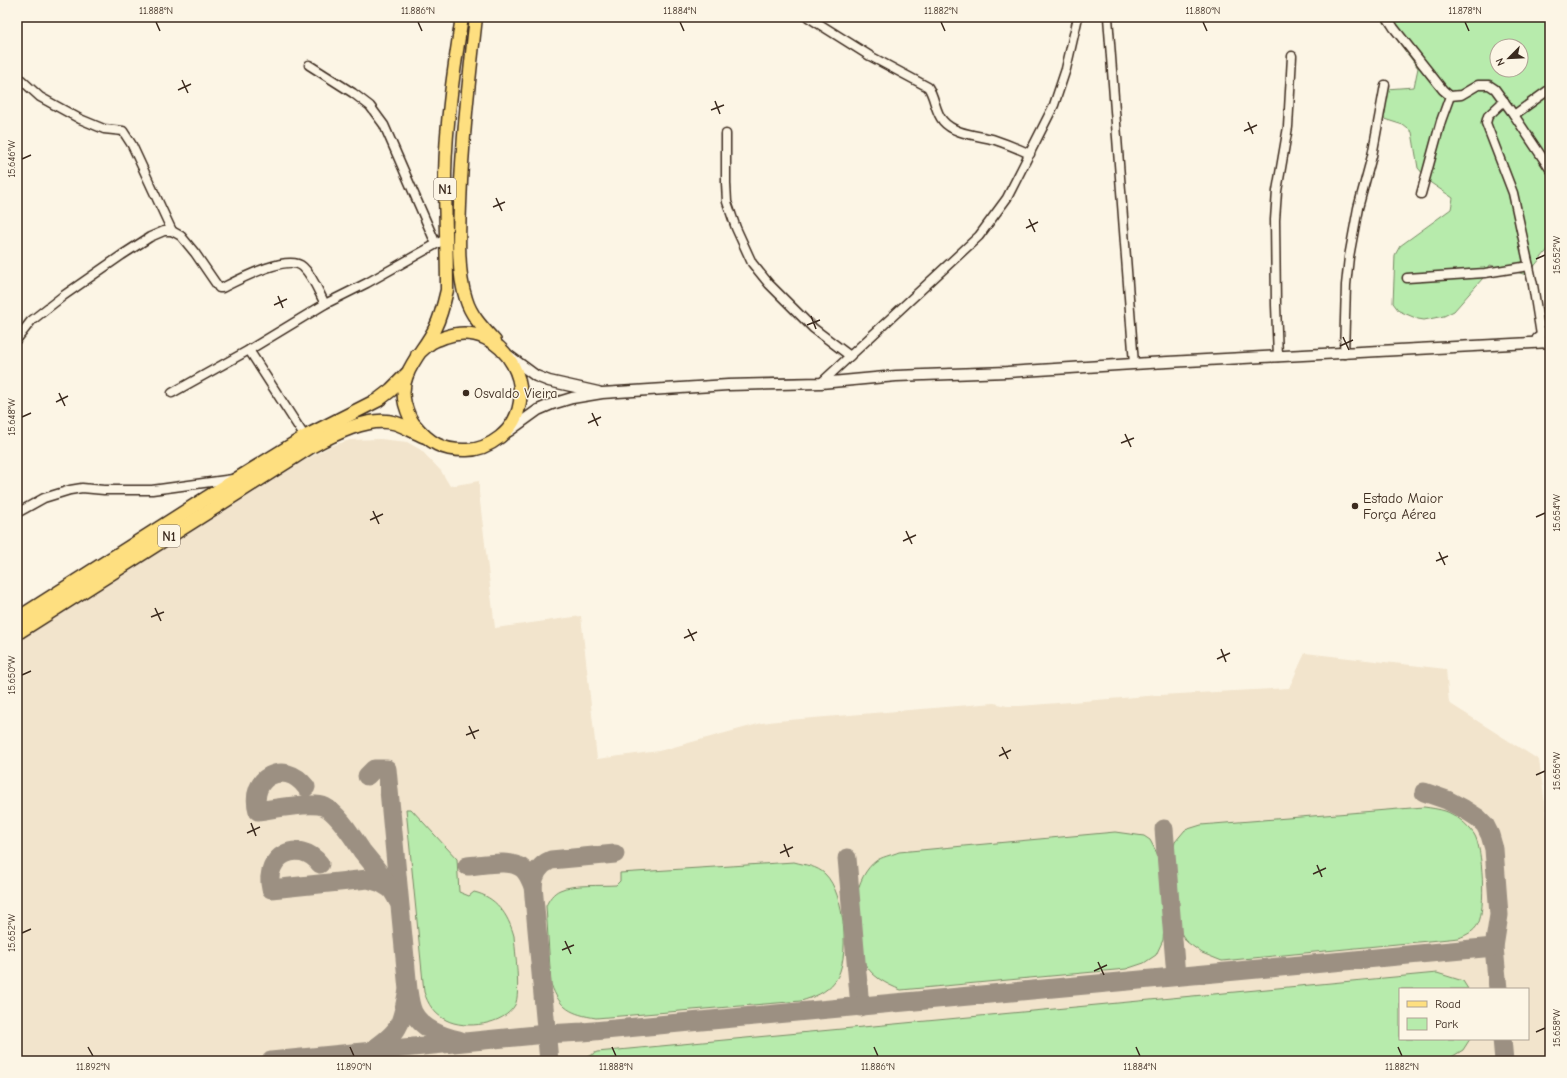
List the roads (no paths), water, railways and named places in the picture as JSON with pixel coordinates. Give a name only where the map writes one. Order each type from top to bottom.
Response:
[{"type":"highway","name":"N1","points":[[17,619],[305,437],[378,400],[391,390],[407,374]]},
{"type":"highway","name":"N1","points":[[17,633],[322,440],[371,422],[383,421],[395,423],[424,436]]},
{"type":"main road","name":"N1","points":[[417,355],[435,329],[447,290],[445,174],[447,136],[451,84],[462,17]]},
{"type":"main road","name":"N1","points":[[476,17],[465,110],[461,160],[459,227],[460,261],[466,298],[472,313],[499,347]]},
{"type":"main road","points":[[464,333],[486,338],[499,347],[508,356],[518,374],[521,388],[517,413],[505,433],[493,443],[482,448],[470,450],[456,451],[431,442],[412,421],[404,398],[407,374],[417,355],[432,342],[454,334],[464,333]]},
{"type":"street","points":[[808,17],[898,72],[928,87],[932,93],[941,118],[950,127],[959,131],[995,140],[1030,154]]},
{"type":"street","points":[[821,383],[978,236],[1006,198],[1054,105],[1066,69],[1078,17]]},
{"type":"street","points":[[1108,17],[1134,364]]},
{"type":"street","points":[[1387,17],[1398,34],[1443,90],[1450,96]]},
{"type":"street","points":[[1278,357],[1275,220],[1277,191],[1288,127],[1292,56]]},
{"type":"street","points":[[309,65],[353,93],[370,106],[384,125],[436,244]]},
{"type":"street","points":[[17,76],[40,97],[80,119],[104,129],[123,131],[132,145],[172,231]]},
{"type":"street","points":[[1344,354],[1346,285],[1349,258],[1358,208],[1372,156],[1385,85]]},
{"type":"street","points":[[1450,96],[1461,94],[1478,85],[1489,85],[1504,101],[1548,159],[1550,169]]},
{"type":"street","points":[[1514,115],[1550,89]]},
{"type":"street","points":[[1421,194],[1441,121],[1450,96]]},
{"type":"street","points":[[1504,101],[1488,116],[1486,123],[1513,193],[1529,266],[1541,335]]},
{"type":"street","points":[[726,134],[727,202],[736,228],[752,263],[769,284],[813,328],[850,356]]},
{"type":"street","points":[[17,339],[37,316],[122,255],[150,237],[164,231],[172,231],[181,236],[219,288],[222,288],[267,267],[287,263],[298,264],[306,271],[325,304]]},
{"type":"street","points":[[172,393],[249,350],[325,304],[367,283],[447,238]]},
{"type":"street","points":[[1407,278],[1485,273],[1529,266]]},
{"type":"street","points":[[1533,343],[1550,329]]},
{"type":"street","points":[[505,433],[538,410],[552,404],[572,398],[602,393],[728,385],[821,383],[896,376],[976,374],[1550,342]]},
{"type":"street","points":[[249,350],[305,437]]},
{"type":"street","points":[[508,356],[524,368],[542,378],[602,393]]},
{"type":"street","points":[[17,513],[44,498],[82,488],[104,490],[152,490],[238,479]]},
{"type":"place","name":"Osvaldo Vieira","points":[[466,393]]},
{"type":"place","name":"Estado Maior Força Aérea","points":[[1355,506]]}]
